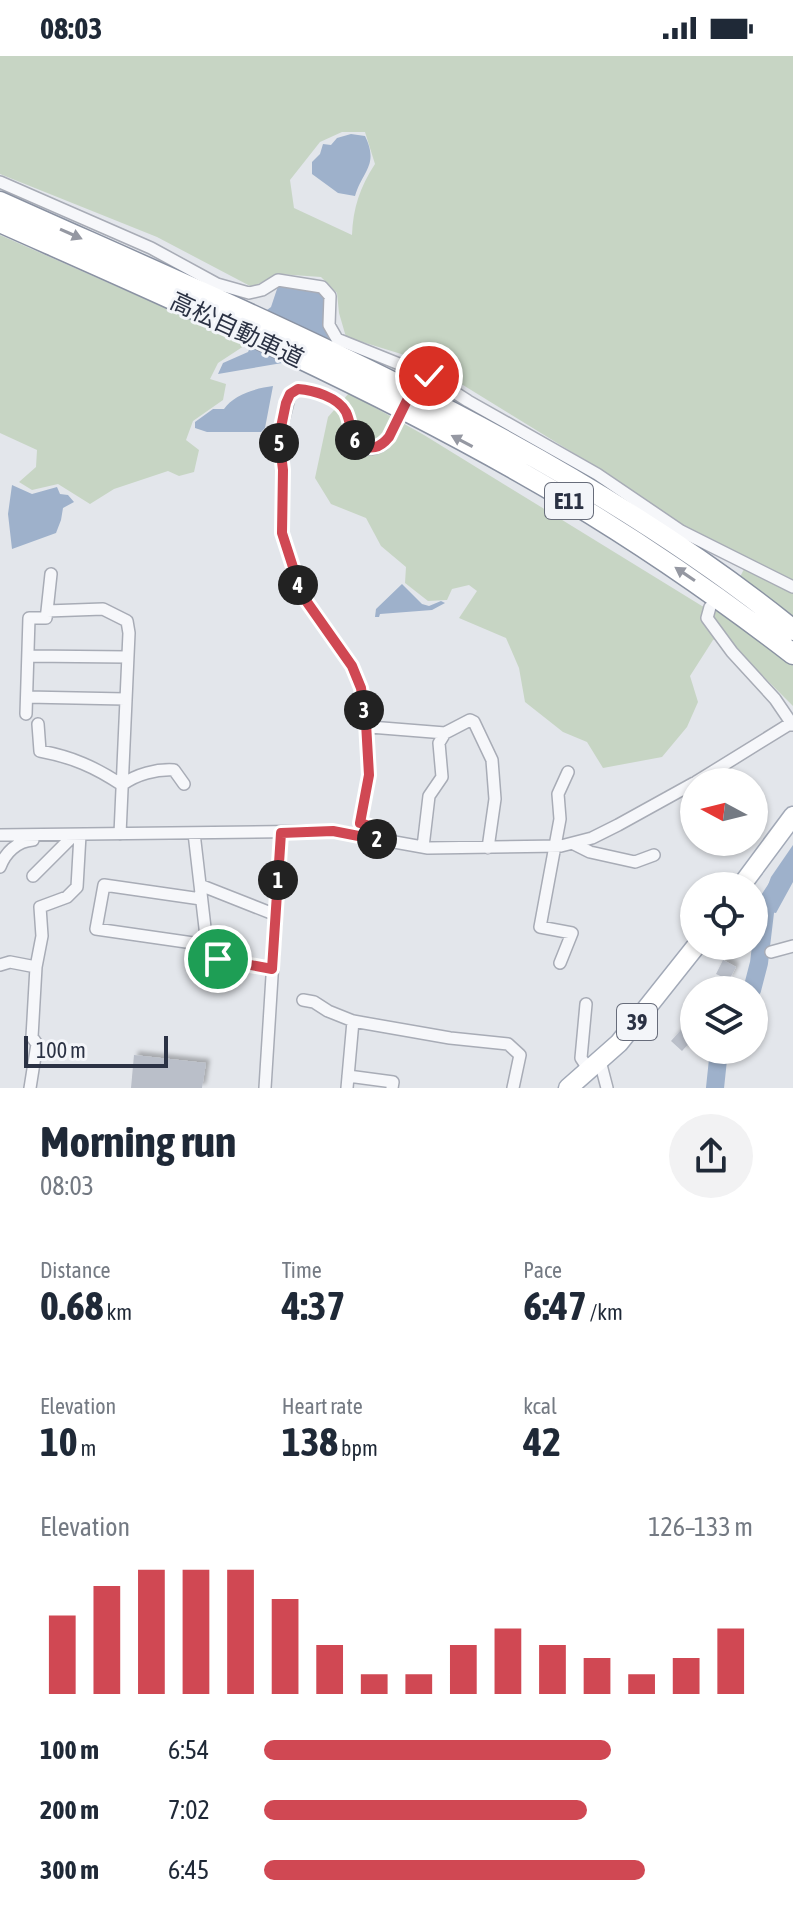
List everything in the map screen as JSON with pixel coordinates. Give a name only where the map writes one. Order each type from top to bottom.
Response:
[{"type":"highway","name":"高松自動車道","points":[[0,202],[252,326],[540,461],[628,514],[737,587],[793,630]]},
{"type":"highway","name":"高松自動車道","points":[[0,222],[252,326]]},
{"type":"highway","name":"高松自動車道","points":[[333,364],[623,533],[726,603],[793,654]]},
{"type":"main road","points":[[751,872],[793,816]]},
{"type":"main road","name":"39","points":[[568,1088],[601,1077],[639,1020],[685,960]]},
{"type":"street","points":[[0,182],[151,248],[217,284],[249,293],[262,290],[278,280],[317,285],[326,290],[331,302],[329,325],[337,339],[420,376],[597,474],[736,567],[793,587]]},
{"type":"street","points":[[379,840],[376,828],[360,823],[369,775],[361,688],[352,666],[307,605],[297,583],[281,525],[283,470],[279,437],[286,403],[290,394],[298,389],[321,394],[341,405],[353,437],[364,447],[383,444],[420,376]]},
{"type":"street","points":[[26,714],[29,618],[46,618],[51,574]]},
{"type":"street","points":[[710,607],[707,618],[792,724],[720,768]]},
{"type":"street","points":[[47,611],[103,609],[127,621],[120,834]]},
{"type":"street","points":[[28,656],[127,657]]},
{"type":"street","points":[[27,697],[125,699]]},
{"type":"street","points":[[366,723],[378,729],[445,733],[470,720],[490,752],[495,799],[488,848]]},
{"type":"street","points":[[38,724],[40,751],[71,757],[122,785]]},
{"type":"street","points":[[423,847],[429,796],[442,777],[439,743],[445,733]]},
{"type":"street","points":[[122,785],[130,779],[162,769],[174,770],[184,784]]},
{"type":"street","points":[[560,963],[572,933],[540,927],[560,819],[558,794],[568,772]]},
{"type":"street","points":[[0,835],[333,831],[423,847],[555,846],[574,844],[618,825],[680,791]]},
{"type":"street","points":[[194,833],[207,945],[205,963]]},
{"type":"street","points":[[265,1088],[281,833]]},
{"type":"street","points":[[33,876],[77,835]]},
{"type":"street","points":[[30,1088],[37,1044],[32,1037],[36,967],[42,936],[40,907],[67,897],[77,887],[77,835]]},
{"type":"street","points":[[0,867],[2,860],[16,845],[27,840],[48,840],[51,836]]},
{"type":"street","points":[[574,844],[590,852],[635,862],[654,855]]},
{"type":"street","points":[[201,899],[104,885],[96,929],[207,945]]},
{"type":"street","points":[[200,885],[276,915]]},
{"type":"street","points":[[771,952],[793,946]]},
{"type":"street","points":[[218,959],[272,969]]},
{"type":"street","points":[[0,965],[10,962],[36,967]]},
{"type":"street","points":[[303,1000],[314,1002],[353,1021],[450,1038],[508,1044],[520,1055],[513,1088]]},
{"type":"street","points":[[586,1004],[581,1058],[601,1077]]},
{"type":"street","points":[[353,1021],[347,1082],[393,1082],[392,1088]]},
{"type":"green space","points":[[0,56],[793,56],[793,617],[740,577],[747,563],[684,529],[601,470],[424,361],[346,337],[337,293],[321,277],[279,274],[252,287],[157,237],[0,174]],"holes":[[[342,132],[365,132],[375,164],[358,198],[352,235],[294,208],[290,180],[320,142]]]},
{"type":"green space","points":[[0,235],[247,344],[218,363],[210,379],[226,384],[223,400],[193,421],[186,440],[199,450],[194,472],[179,476],[168,471],[114,489],[90,504],[58,484],[32,490],[19,482],[36,467],[37,450],[0,433]]},
{"type":"green space","points":[[349,393],[424,435],[702,606],[715,608],[793,666],[793,706],[723,636],[713,640],[690,676],[698,702],[687,727],[662,757],[603,768],[587,742],[563,732],[525,702],[519,668],[506,638],[459,618],[477,591],[469,585],[452,589],[447,600],[428,601],[405,583],[406,567],[381,546],[366,518],[331,504],[315,478],[328,417]]},
{"type":"water","points":[[351,134],[365,136],[370,154],[368,167],[355,196],[338,193],[312,174],[312,162],[320,154],[323,144],[331,145],[337,138]]},
{"type":"water","points":[[287,284],[320,290],[326,295],[329,342],[288,362],[218,374],[223,363],[248,352],[278,286]]},
{"type":"water","points":[[273,386],[265,428],[261,432],[207,432],[195,428],[195,422],[213,409],[224,409],[246,393]]},
{"type":"water","points":[[12,485],[32,494],[57,487],[60,494],[68,495],[74,502],[63,508],[56,533],[12,549],[8,514]]},
{"type":"water","points":[[402,584],[422,604],[445,603],[432,610],[375,617],[376,609]]},
{"type":"water","points":[[793,845],[793,882],[776,913],[768,912],[771,877]]},
{"type":"building","points":[[723,960],[736,967],[731,976],[716,974]]},
{"type":"building","points":[[680,1031],[680,1049],[671,1041]]},
{"type":"building","points":[[134,1055],[206,1063],[202,1088],[131,1088]]},
{"type":"waterway","points":[[756,976],[766,904],[793,863]]},
{"type":"waterway","points":[[715,1088],[718,1064]]},
{"type":"route","points":[[218,959],[272,969],[281,833],[333,831],[379,840],[376,828],[360,823],[369,775],[361,688],[352,666],[307,605],[282,533],[283,470],[279,437],[286,403],[290,394],[298,389],[334,400],[345,409],[357,443],[372,448],[383,444],[389,437],[421,372],[429,376]]}]
